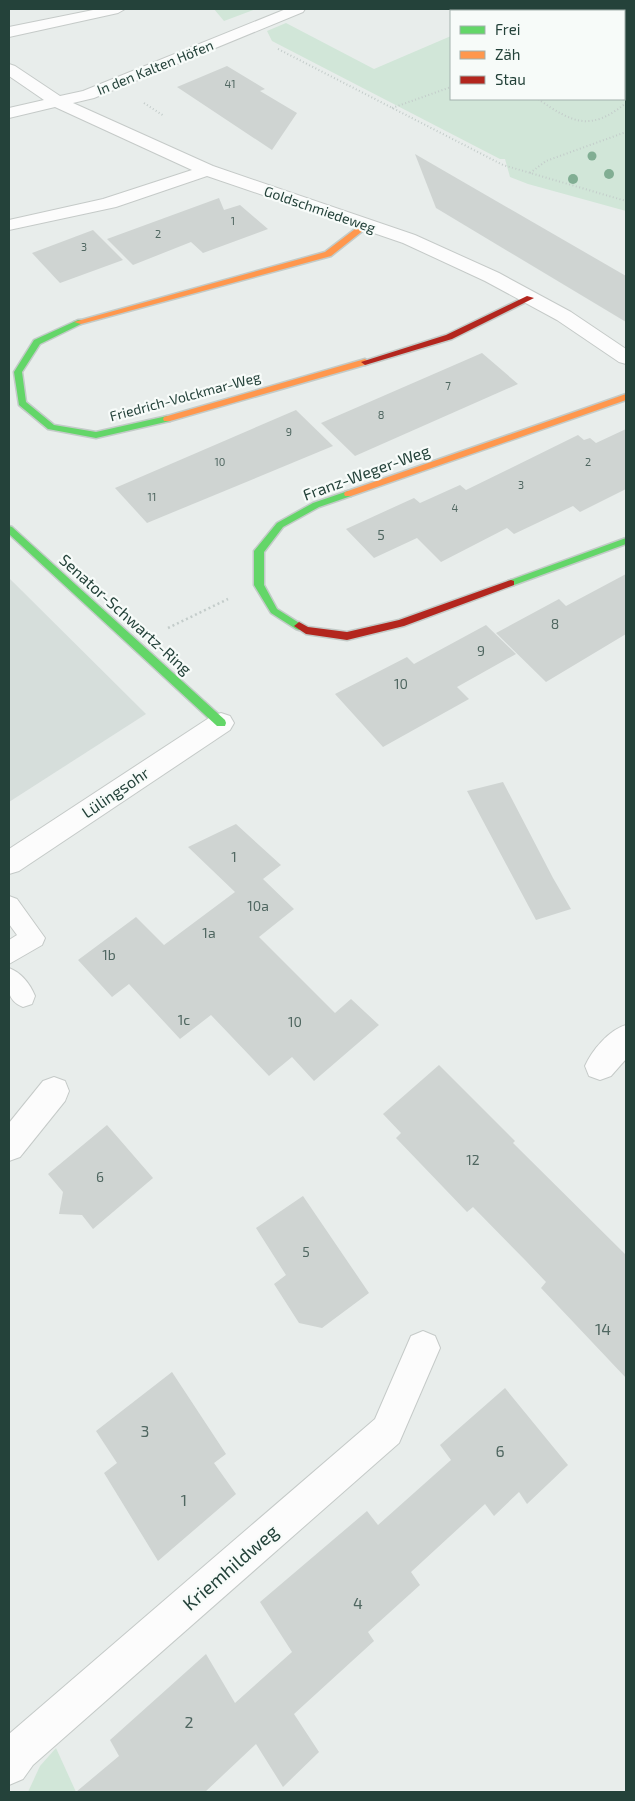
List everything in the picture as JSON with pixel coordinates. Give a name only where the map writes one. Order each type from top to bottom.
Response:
[{"type":"street","points":[[9,32],[118,9]]},
{"type":"street","name":"In den Kalten Höfen","points":[[9,113],[88,95],[298,9]]},
{"type":"street","name":"Goldschmiedeweg","points":[[9,69],[59,103],[207,170],[409,240],[492,277],[564,316],[626,358]]},
{"type":"street","points":[[9,225],[62,215],[165,188],[207,170]]},
{"type":"street","name":"Friedrich-Volckmar-Weg","points":[[366,225],[328,254],[83,319],[36,342],[18,372],[22,403],[51,427],[96,435],[148,425],[449,337],[530,298]]},
{"type":"street","name":"Franz-Weger-Weg","points":[[626,397],[316,505],[280,525],[259,551],[259,585],[274,611],[306,630],[347,636],[401,623],[626,541]]},
{"type":"street","name":"Senator-Schwartz-Ring","points":[[9,529],[221,723]]},
{"type":"street","name":"Lülingsohr","points":[[9,863],[221,723]]},
{"type":"street","points":[[600,1066],[626,1038]]},
{"type":"street","points":[[9,1146],[54,1091]]},
{"type":"street","name":"Kriemhildweg","points":[[9,1765],[18,1751],[387,1430],[423,1348]]},
{"type":"lane","points":[[9,906],[33,938],[9,953]]},
{"type":"path","points":[[277,48],[504,165],[626,201]]},
{"type":"path","points":[[392,108],[450,87]]},
{"type":"path","points":[[539,100],[564,117],[580,124],[597,121],[614,113],[626,103]]},
{"type":"path","points":[[530,173],[546,161],[626,132]]},
{"type":"path","points":[[138,647],[179,620],[259,585]]},
{"type":"shaded area","points":[[9,578],[146,714],[9,802]]},
{"type":"green space","points":[[214,9],[256,9],[224,21]]},
{"type":"green space","points":[[626,9],[626,211],[528,184],[510,177],[505,159],[500,159],[272,41],[267,31],[286,23],[374,69],[450,36],[450,100],[625,100],[625,10],[513,10]]},
{"type":"green space","points":[[56,1748],[76,1792],[28,1792],[40,1766]]},
{"type":"building","points":[[227,66],[265,89],[260,91],[297,113],[272,150],[177,87]]},
{"type":"building","points":[[415,154],[626,276],[626,322],[436,208]]},
{"type":"building","points":[[219,198],[224,210],[240,205],[268,229],[203,253],[191,242],[133,265],[107,239]]},
{"type":"building","points":[[93,230],[123,260],[60,283],[32,253]]},
{"type":"building","points":[[482,353],[518,384],[355,456],[321,423]]},
{"type":"building","points":[[296,410],[333,446],[147,523],[115,488]]},
{"type":"building","points":[[626,429],[626,489],[580,512],[573,506],[514,534],[507,528],[441,562],[417,538],[374,558],[346,529],[414,498],[420,503],[460,485],[466,490],[578,435],[584,440],[590,438],[596,443]]},
{"type":"building","points":[[626,574],[626,634],[546,682],[496,633],[559,599],[566,606]]},
{"type":"building","points":[[486,625],[516,654],[457,687],[469,699],[383,747],[335,694],[407,657],[414,664]]},
{"type":"building","points":[[503,782],[571,909],[536,920],[467,791]]},
{"type":"building","points":[[236,824],[281,865],[263,879],[294,909],[259,937],[335,1013],[351,999],[379,1025],[314,1081],[292,1057],[269,1076],[211,1015],[180,1039],[129,984],[112,997],[78,960],[136,917],[164,945],[235,892],[188,847]]},
{"type":"building","points":[[439,1065],[515,1141],[513,1143],[626,1255],[626,1378],[541,1288],[546,1282],[526,1261],[473,1207],[467,1212],[396,1138],[401,1133],[383,1114]]},
{"type":"building","points":[[107,1125],[153,1178],[93,1229],[82,1215],[59,1214],[63,1192],[48,1174]]},
{"type":"building","points":[[303,1196],[369,1293],[322,1328],[299,1323],[274,1284],[286,1275],[256,1228]]},
{"type":"building","points":[[172,1372],[226,1454],[214,1463],[236,1494],[158,1561],[104,1473],[117,1463],[96,1431]]},
{"type":"building","points":[[505,1388],[568,1465],[527,1504],[519,1492],[494,1516],[485,1504],[411,1572],[420,1585],[368,1632],[374,1641],[294,1714],[319,1752],[283,1787],[256,1744],[205,1792],[76,1792],[119,1756],[110,1740],[206,1654],[235,1703],[292,1652],[260,1602],[367,1511],[378,1525],[451,1460],[440,1445]]},
{"type":"traffic: fast","points":[[78,322],[37,342],[18,372],[22,403],[51,427],[96,435],[167,419]]},
{"type":"traffic: fast","points":[[299,626],[274,611],[259,585],[259,551],[280,525],[316,505],[348,494]]},
{"type":"traffic: fast","points":[[9,529],[221,723]]},
{"type":"traffic: fast","points":[[511,583],[626,541]]},
{"type":"traffic: slow","points":[[78,322],[328,254],[366,225]]},
{"type":"traffic: slow","points":[[167,419],[365,362]]},
{"type":"traffic: slow","points":[[348,494],[626,397]]},
{"type":"traffic: jam","points":[[365,362],[449,337],[530,298]]},
{"type":"traffic: jam","points":[[299,626],[306,630],[347,636],[401,623],[511,583]]}]
